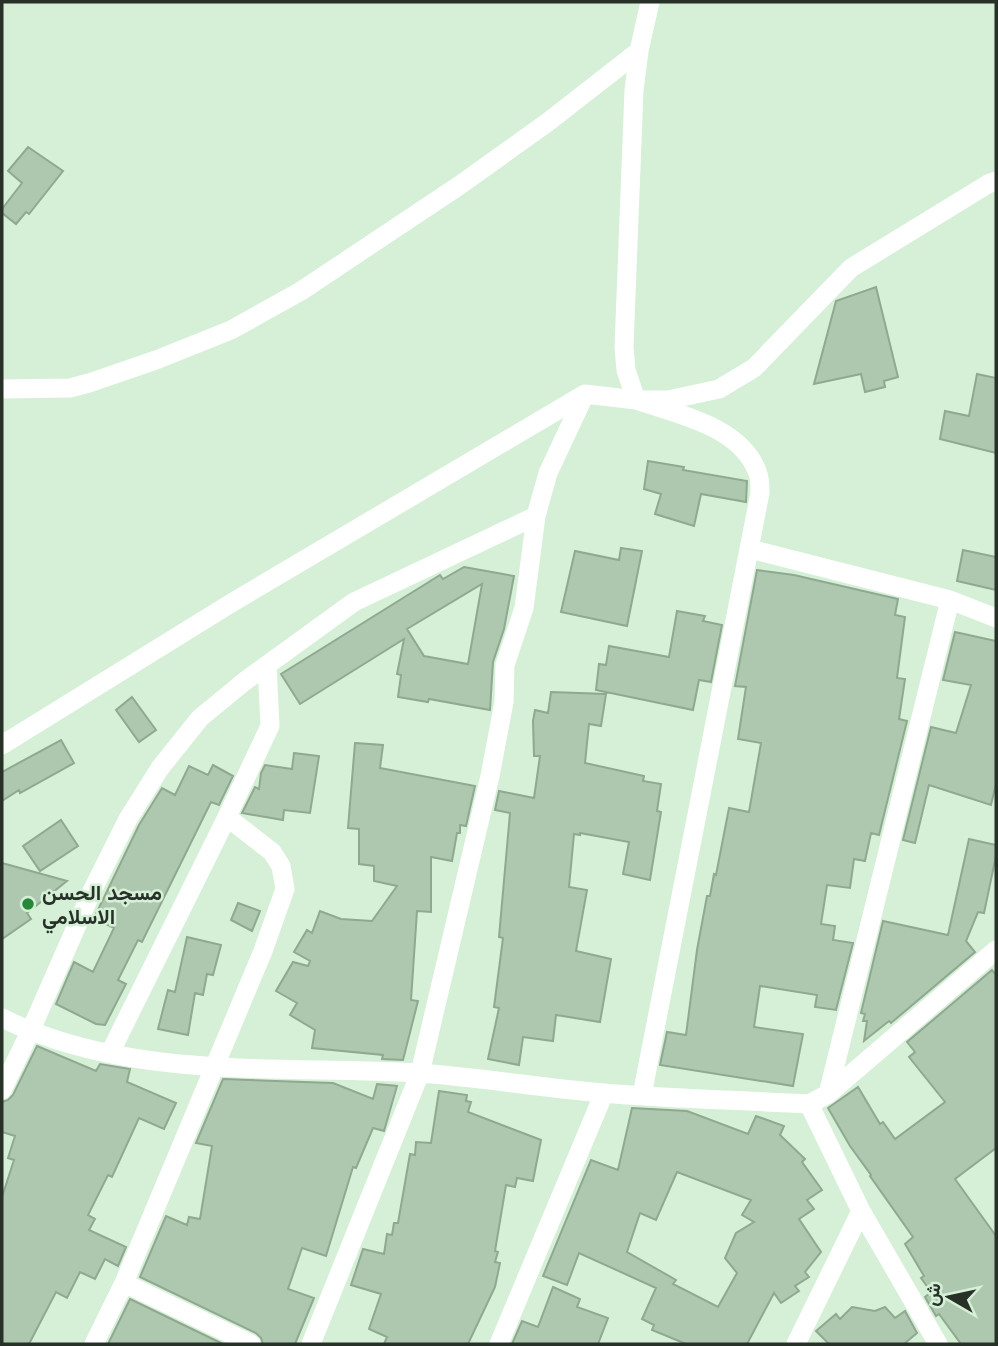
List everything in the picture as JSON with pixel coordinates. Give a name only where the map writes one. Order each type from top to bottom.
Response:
[{"type":"street","points":[[636,400],[626,370],[624,347],[632,135],[639,51],[650,2]]},
{"type":"street","points":[[2,389],[58,388],[89,383],[231,330],[301,291],[460,185],[548,122],[639,51]]},
{"type":"street","points":[[2,745],[233,602],[585,394],[636,400],[668,400],[719,389],[754,368],[851,268],[996,181]]},
{"type":"street","points":[[311,1344],[420,1073],[490,776],[503,702],[505,665],[524,608],[536,516],[548,473],[585,394]]},
{"type":"street","points":[[636,400],[720,432],[745,449],[758,472],[760,493],[642,1095]]},
{"type":"street","points":[[2,1090],[128,818],[160,768],[200,718],[354,602],[536,516]]},
{"type":"street","points":[[750,549],[950,600],[996,618]]},
{"type":"street","points":[[828,1094],[950,600]]},
{"type":"street","points":[[110,1053],[270,726],[267,665]]},
{"type":"street","points":[[94,1344],[124,1283],[277,918],[285,889],[281,866],[272,852],[226,817]]},
{"type":"street","points":[[2,1018],[30,1032],[110,1053],[150,1060],[214,1066],[420,1073],[604,1093],[809,1104],[828,1094],[996,950]]},
{"type":"street","points":[[499,1344],[604,1093]]},
{"type":"street","points":[[809,1104],[860,1211],[938,1344]]},
{"type":"street","points":[[796,1344],[860,1211]]},
{"type":"street","points":[[124,1283],[251,1344]]},
{"type":"building","points":[[28,147],[63,171],[29,214],[26,212],[16,224],[2,213],[2,209],[22,183],[8,171]]},
{"type":"building","points":[[876,287],[898,377],[884,381],[885,387],[865,392],[861,374],[814,384],[836,301]]},
{"type":"building","points":[[977,374],[996,378],[996,453],[940,439],[945,411],[969,416]]},
{"type":"building","points":[[648,461],[747,481],[746,502],[701,494],[694,526],[655,514],[661,494],[644,489]]},
{"type":"building","points":[[621,548],[642,551],[627,626],[561,612],[575,551],[619,560]]},
{"type":"building","points":[[963,550],[996,557],[996,590],[957,581]]},
{"type":"building","points":[[464,567],[514,576],[504,629],[493,662],[490,710],[429,699],[428,702],[398,697],[401,675],[397,674],[404,639],[300,704],[281,674],[440,575],[443,579]],"holes":[[[482,584],[468,664],[424,656],[407,629]]]},
{"type":"building","points":[[757,570],[794,575],[898,599],[895,615],[905,617],[897,678],[905,679],[899,719],[907,721],[879,835],[871,833],[865,861],[854,859],[850,888],[827,885],[821,924],[835,926],[833,940],[853,943],[836,1010],[815,1007],[817,995],[760,986],[754,1027],[803,1034],[793,1086],[660,1065],[667,1032],[686,1035],[707,896],[710,896],[714,874],[716,875],[729,808],[749,812],[761,743],[738,739],[746,687],[735,686]]},
{"type":"building","points":[[677,611],[705,616],[703,621],[722,625],[711,682],[699,680],[693,710],[596,690],[599,664],[606,665],[609,646],[669,657]]},
{"type":"building","points":[[955,632],[996,641],[996,784],[991,805],[929,785],[915,843],[903,840],[931,727],[956,733],[971,685],[943,680]]},
{"type":"building","points":[[551,692],[606,694],[601,726],[589,724],[585,763],[644,776],[643,781],[661,784],[657,811],[661,812],[650,880],[623,874],[629,842],[574,834],[569,887],[587,890],[576,951],[611,959],[600,1022],[556,1015],[553,1041],[523,1037],[519,1065],[488,1059],[499,1008],[494,1007],[503,938],[499,937],[510,813],[495,810],[499,791],[534,798],[540,756],[534,756],[533,721],[535,710],[548,713]]},
{"type":"building","points":[[132,697],[156,730],[139,742],[116,710]]},
{"type":"building","points":[[61,740],[74,763],[2,801],[2,772]]},
{"type":"building","points":[[355,743],[383,745],[380,768],[475,786],[466,826],[460,825],[460,833],[457,833],[452,861],[431,857],[431,912],[417,911],[411,1000],[418,1001],[403,1060],[382,1059],[383,1055],[312,1048],[315,1030],[290,1015],[297,1003],[276,991],[293,962],[308,966],[310,961],[294,952],[307,930],[312,933],[320,911],[341,919],[372,921],[397,886],[374,881],[374,866],[359,864],[359,829],[348,828]]},
{"type":"building","points":[[294,753],[319,756],[310,813],[284,810],[283,820],[242,813],[255,787],[259,789],[265,765],[292,769]]},
{"type":"building","points":[[213,765],[233,776],[219,805],[211,802],[142,942],[138,940],[118,980],[126,984],[105,1025],[96,1024],[56,1004],[74,962],[93,972],[114,928],[94,918],[139,825],[162,788],[175,795],[189,766],[208,775]]},
{"type":"building","points":[[61,820],[78,846],[40,871],[23,846]]},
{"type":"building","points":[[969,839],[996,845],[984,913],[978,912],[966,941],[975,952],[891,1023],[889,1021],[864,1041],[867,1021],[863,1021],[865,1014],[861,1013],[883,921],[948,935]]},
{"type":"building","points":[[2,863],[67,881],[27,913],[31,919],[2,939]]},
{"type":"building","points":[[238,903],[260,911],[252,931],[231,920]]},
{"type":"building","points":[[187,937],[221,945],[213,975],[207,974],[203,995],[195,993],[188,1035],[158,1029],[168,990],[175,992]]},
{"type":"building","points":[[992,970],[996,975],[996,1148],[955,1179],[996,1236],[996,1344],[961,1344],[939,1314],[936,1316],[925,1297],[931,1292],[921,1278],[924,1276],[905,1244],[913,1237],[850,1146],[828,1108],[858,1087],[880,1124],[883,1122],[895,1139],[945,1102],[909,1057],[915,1052],[907,1042]]},
{"type":"building","points":[[37,1046],[96,1071],[100,1064],[130,1069],[127,1082],[176,1103],[164,1129],[139,1118],[112,1177],[108,1175],[88,1215],[95,1219],[89,1230],[126,1247],[118,1266],[105,1259],[95,1279],[80,1272],[67,1298],[56,1292],[29,1344],[2,1344],[2,1197],[14,1160],[8,1158],[15,1136],[2,1132],[2,1102],[13,1095]]},
{"type":"building","points":[[223,1079],[333,1083],[373,1099],[377,1084],[397,1086],[384,1131],[373,1128],[356,1168],[353,1167],[326,1256],[302,1248],[288,1289],[314,1298],[295,1344],[263,1344],[256,1333],[140,1277],[166,1216],[187,1225],[189,1217],[200,1219],[212,1146],[196,1143]]},
{"type":"building","points":[[439,1091],[467,1095],[466,1101],[471,1102],[468,1112],[541,1140],[533,1181],[517,1178],[515,1187],[506,1185],[495,1251],[498,1252],[495,1262],[500,1263],[495,1287],[468,1344],[384,1344],[387,1337],[369,1329],[381,1294],[351,1285],[363,1249],[384,1254],[387,1234],[392,1235],[394,1223],[398,1223],[410,1154],[415,1155],[416,1142],[431,1143]]},
{"type":"building","points":[[632,1108],[687,1111],[748,1134],[756,1116],[784,1126],[780,1135],[805,1159],[802,1162],[822,1190],[807,1200],[814,1209],[799,1219],[821,1252],[805,1272],[809,1277],[795,1286],[799,1291],[781,1303],[774,1293],[747,1344],[686,1344],[652,1330],[654,1325],[642,1319],[656,1288],[579,1253],[567,1285],[543,1276],[591,1160],[618,1170]],"holes":[[[677,1172],[751,1200],[742,1215],[754,1222],[736,1233],[725,1258],[737,1273],[718,1307],[673,1284],[676,1280],[627,1252],[640,1213],[656,1220]]]},
{"type":"building","points":[[553,1287],[580,1299],[577,1307],[608,1318],[598,1344],[512,1344],[522,1321],[538,1327]]},
{"type":"building","points":[[130,1299],[223,1344],[108,1344]]},
{"type":"building","points":[[852,1307],[875,1311],[885,1307],[895,1318],[905,1311],[917,1333],[904,1344],[829,1344],[816,1331],[836,1314],[840,1319]]},
{"type":"place","name":"مسجد الحسن الاسلامي","points":[[28,904]]}]
